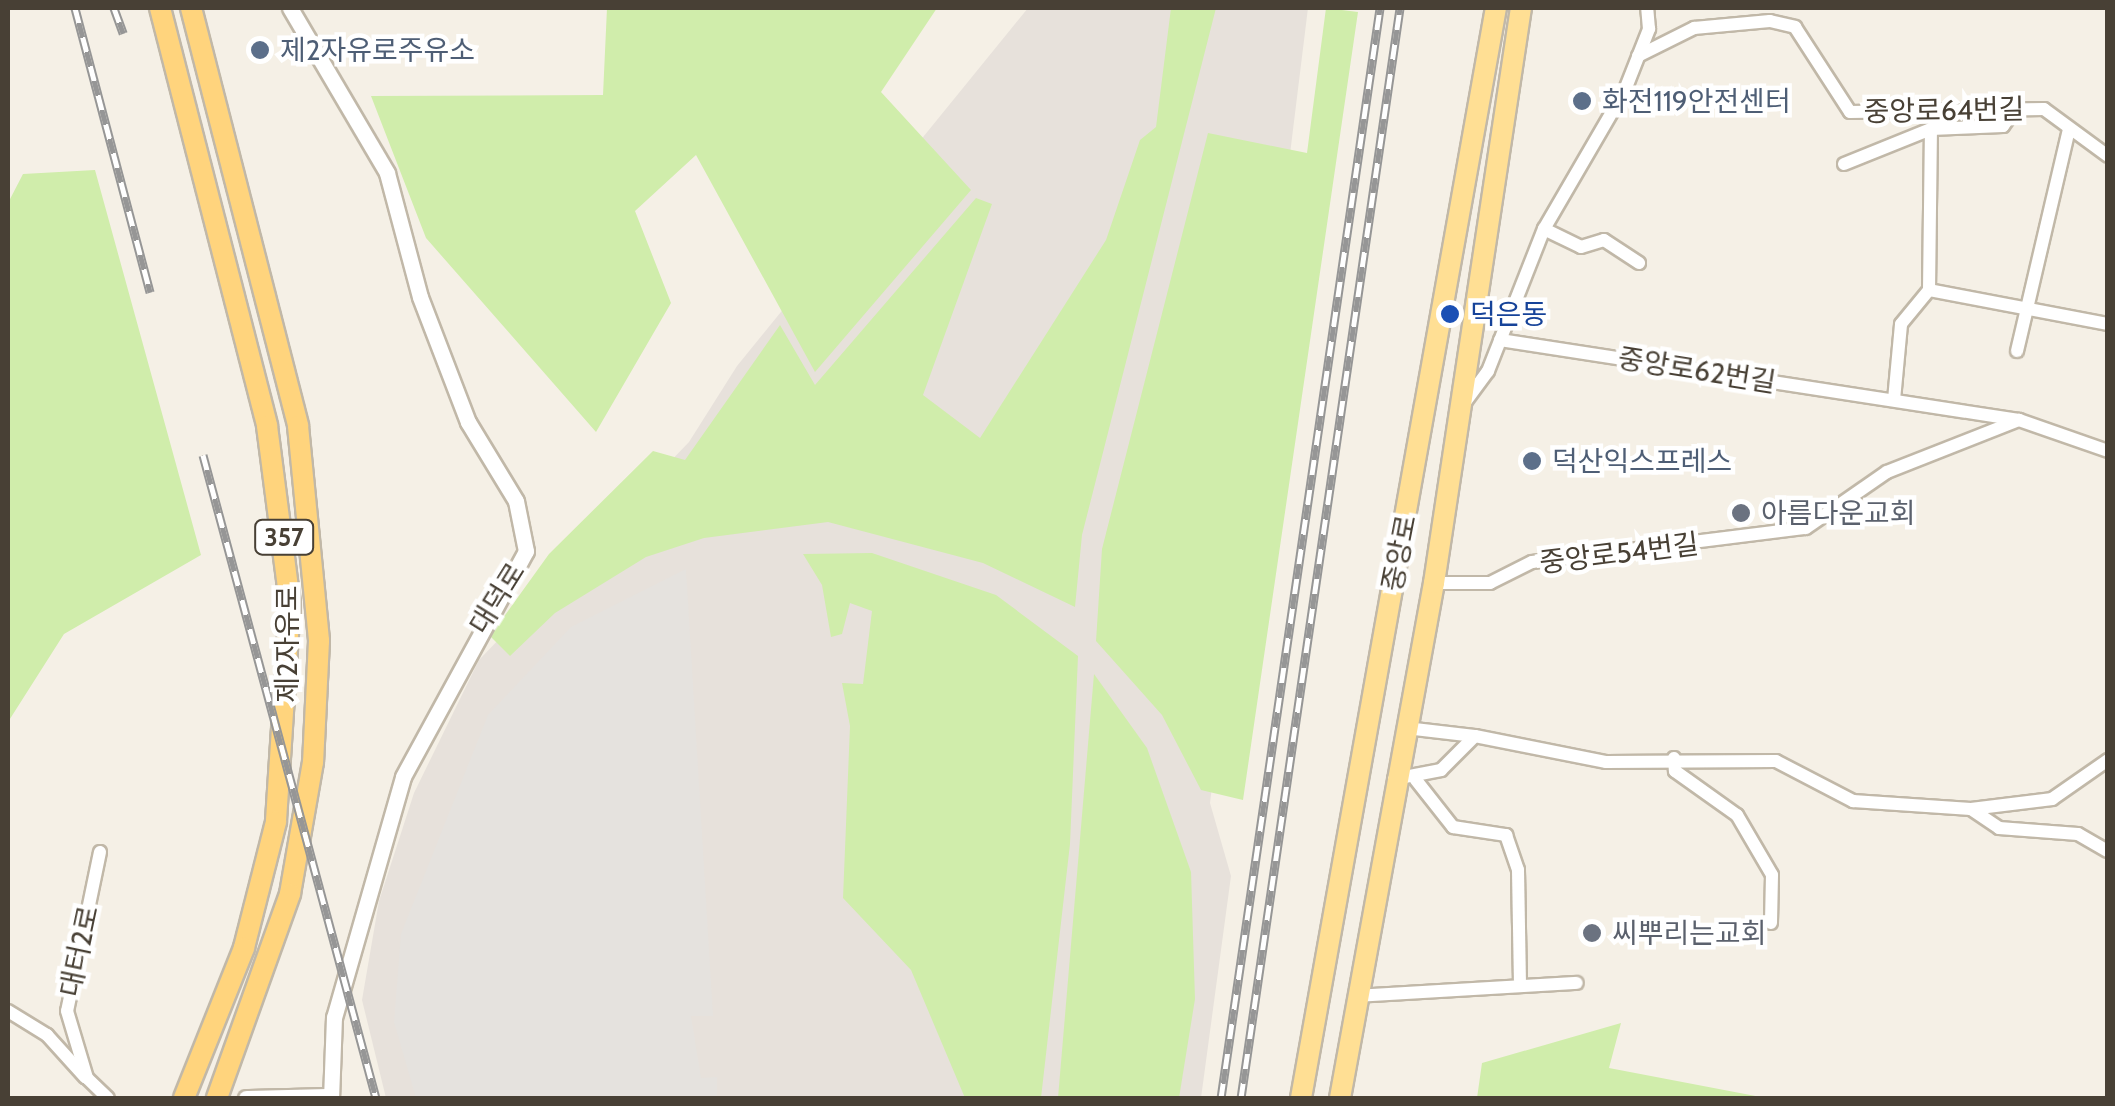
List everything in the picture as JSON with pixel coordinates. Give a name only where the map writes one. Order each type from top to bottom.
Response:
[{"type":"highway","name":"제2자유로","points":[[160,8],[267,426],[290,604],[276,822],[244,948],[184,1098]]},
{"type":"highway","name":"제2자유로","points":[[191,8],[298,426],[317,582],[308,802],[270,970],[217,1098]]},
{"type":"main road","name":"중앙로","points":[[1301,1098],[1496,8]]},
{"type":"main road","name":"중앙로","points":[[1340,1098],[1394,779],[1434,584],[1522,8]]},
{"type":"street","name":"대덕로","points":[[290,8],[387,173],[420,297],[468,422],[516,501],[526,551],[403,776],[334,1018],[330,1097]]},
{"type":"street","points":[[1460,409],[1500,340],[1544,229],[1638,56],[1647,8]]},
{"type":"street","name":"중앙로64번길","points":[[1638,56],[1694,28],[1770,21],[1796,27],[1850,112],[2044,109],[2108,156]]},
{"type":"street","points":[[1844,164],[1932,129],[2003,126],[2014,110]]},
{"type":"street","points":[[1894,400],[1900,324],[1929,290],[1932,129]]},
{"type":"street","points":[[2016,352],[2031,303],[2069,130]]},
{"type":"street","points":[[1544,229],[1580,246],[1604,240],[1639,263]]},
{"type":"street","points":[[1929,290],[2031,303],[2108,324]]},
{"type":"street","name":"중앙로62번길","points":[[1500,340],[2019,420],[2108,451]]},
{"type":"street","name":"중앙로54번길","points":[[1434,584],[1490,583],[1532,562],[1806,528],[1887,472],[2019,420]]},
{"type":"street","points":[[1406,728],[1475,736],[1606,762],[1674,758],[1776,760],[1853,802],[1971,809],[2052,799],[2108,760]]},
{"type":"street","points":[[1394,779],[1416,780],[1475,736]]},
{"type":"street","points":[[1674,758],[1675,771],[1738,815],[1772,875],[1771,923]]},
{"type":"street","points":[[1416,780],[1453,827],[1506,834],[1518,870],[1520,980]]},
{"type":"street","points":[[1971,809],[1999,828],[2078,834],[2108,850]]},
{"type":"street","name":"대터2로","points":[[100,852],[67,1011],[87,1078],[108,1098]]},
{"type":"street","points":[[1357,996],[1520,980],[1576,984]]},
{"type":"street","points":[[8,1011],[47,1035],[87,1078]]},
{"type":"street","points":[[246,1098],[330,1097]]},
{"type":"shaded area","points":[[1028,8],[1308,8],[1210,803],[1231,876],[1201,1098],[386,1098],[362,1000],[379,901],[414,793],[479,660],[689,442],[737,366]]},
{"type":"shaded area","points":[[686,569],[713,1016],[691,1016],[701,1078],[717,1077],[717,1098],[416,1098],[394,1022],[401,934],[488,715],[571,627]]},
{"type":"green space","points":[[607,8],[937,8],[881,92],[971,190],[815,372],[696,155],[635,211],[671,303],[596,432],[426,238],[371,96],[603,95]]},
{"type":"green space","points":[[1171,8],[1216,8],[1082,535],[1075,607],[983,563],[828,522],[704,538],[646,557],[555,613],[510,656],[490,636],[549,554],[653,451],[685,460],[780,325],[815,385],[976,198],[992,204],[923,395],[980,438],[1106,240],[1140,140],[1156,127]]},
{"type":"green space","points":[[1326,8],[1358,12],[1243,800],[1201,790],[1162,715],[1096,641],[1102,549],[1208,133],[1307,153]]},
{"type":"green space","points":[[95,170],[201,555],[64,634],[8,722],[8,203],[23,174]]},
{"type":"green space","points":[[872,553],[996,595],[1078,656],[1070,844],[1041,1098],[965,1098],[911,970],[843,898],[850,726],[842,683],[863,684],[872,611],[850,603],[842,634],[831,637],[822,585],[803,554]]},
{"type":"green space","points":[[1094,674],[1147,748],[1191,872],[1195,999],[1179,1098],[1058,1098]]},
{"type":"green space","points":[[1621,1023],[1609,1068],[1766,1098],[1477,1098],[1482,1063]]},
{"type":"railway","points":[[75,8],[150,292]]},
{"type":"railway","points":[[114,8],[123,33]]},
{"type":"railway","points":[[1221,1098],[1380,8]]},
{"type":"railway","points":[[1241,1098],[1400,8]]},
{"type":"railway","points":[[203,455],[376,1098]]},
{"type":"place","name":"제2자유로주유소","points":[[260,50]]},
{"type":"place","name":"화전119안전센터","points":[[1582,101]]},
{"type":"place","name":"덕은동","points":[[1450,314]]},
{"type":"place","name":"덕산익스프레스","points":[[1532,461]]},
{"type":"place","name":"아름다운교회","points":[[1741,513]]},
{"type":"place","name":"씨뿌리는교회","points":[[1592,933]]}]
